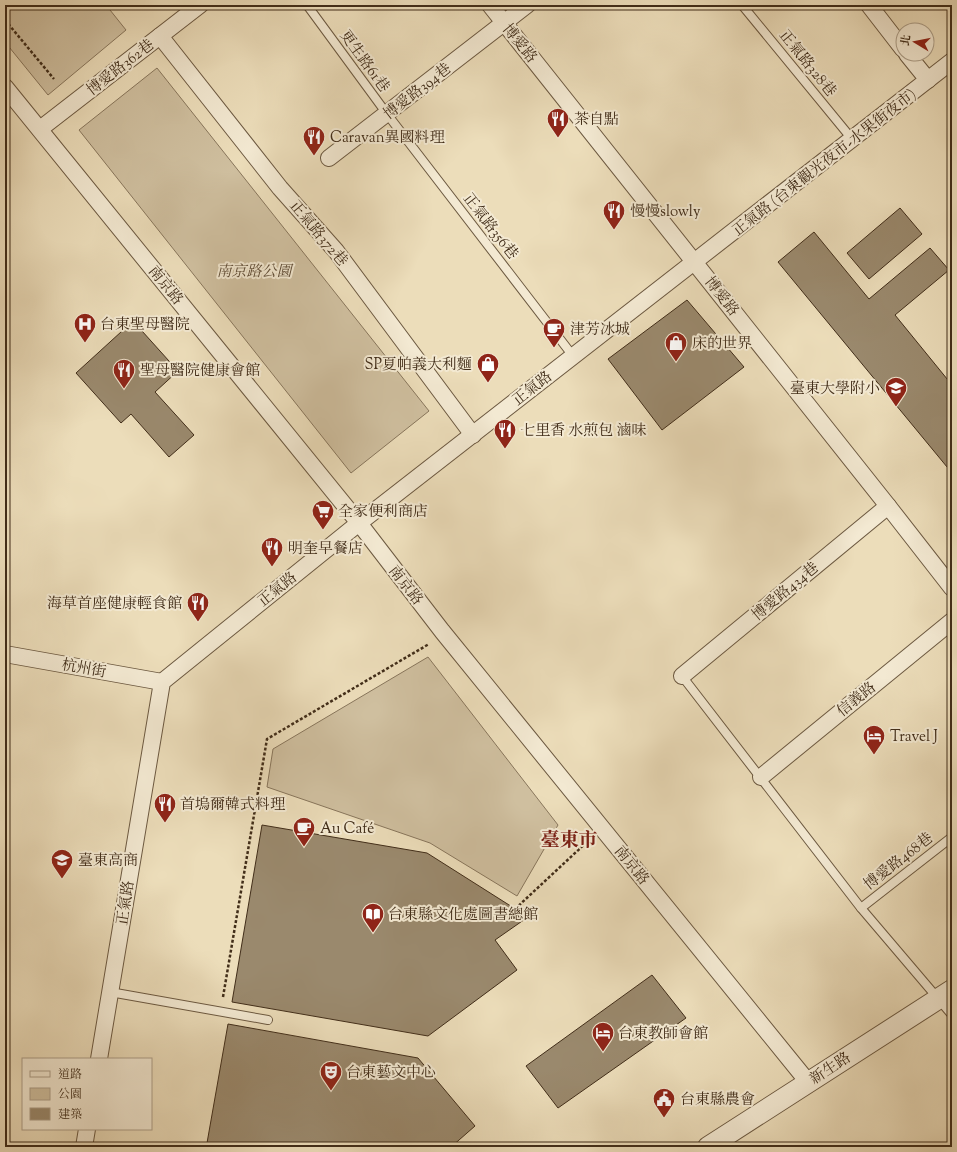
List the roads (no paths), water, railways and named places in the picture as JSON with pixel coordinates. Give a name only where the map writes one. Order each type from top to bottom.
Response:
[{"type":"street","name":"博愛路362巷","points":[[40,129],[200,5]]},
{"type":"street","name":"博愛路","points":[[490,5],[952,588]]},
{"type":"street","name":"博愛路394巷","points":[[329,158],[527,5]]},
{"type":"street","points":[[868,5],[895,39]]},
{"type":"street","name":"正氣路372巷","points":[[160,36],[280,188],[336,251],[473,435]]},
{"type":"street","name":"正氣路 (台東觀光夜市-水果街夜市)","points":[[695,262],[952,61]]},
{"type":"street","points":[[913,62],[928,80]]},
{"type":"street","name":"南京路","points":[[5,87],[359,523],[442,631],[808,1082]]},
{"type":"street","name":"正氣路","points":[[99,1058],[162,682],[359,523],[695,262]]},
{"type":"street","name":"博愛路434巷","points":[[682,676],[888,506]]},
{"type":"street","name":"信義路","points":[[761,778],[952,621]]},
{"type":"street","name":"杭州街","points":[[5,654],[162,682]]},
{"type":"street","name":"新生路","points":[[708,1147],[946,994]]},
{"type":"street","points":[[84,1147],[87,1130]]},
{"type":"lane","name":"更生路61巷","points":[[307,5],[387,114]]},
{"type":"lane","name":"正氣路328巷","points":[[742,5],[852,140]]},
{"type":"lane","name":"正氣路356巷","points":[[387,114],[573,356]]},
{"type":"lane","points":[[682,676],[861,908],[946,994],[952,1015]]},
{"type":"lane","name":"博愛路468巷","points":[[861,908],[952,837]]},
{"type":"lane","points":[[110,992],[268,1020]]},
{"type":"place","name":"茶自點","points":[[558,138]]},
{"type":"place","name":"Caravan異國料理","points":[[314,156]]},
{"type":"place","name":"慢慢slowly","points":[[614,230]]},
{"type":"place","name":"台東聖母醫院","points":[[85,344]]},
{"type":"place","name":"津芳冰城","points":[[554,348]]},
{"type":"place","name":"床的世界","points":[[676,362]]},
{"type":"place","name":"SP夏帕義大利麵","points":[[488,384]]},
{"type":"place","name":"聖母醫院健康會館","points":[[124,390]]},
{"type":"place","name":"臺東大學附小","points":[[896,408]]},
{"type":"place","name":"七里香 水煎包 滷味","points":[[505,450]]},
{"type":"place","name":"全家便利商店","points":[[323,530]]},
{"type":"place","name":"明奎早餐店","points":[[272,568]]},
{"type":"place","name":"海草首座健康輕食館","points":[[198,622]]},
{"type":"place","name":"Travel J","points":[[874,756]]},
{"type":"place","name":"首塢爾韓式料理","points":[[165,824]]},
{"type":"place","name":"Au Café","points":[[304,848]]},
{"type":"place","name":"臺東高商","points":[[62,880]]},
{"type":"place","name":"台東縣文化處圖書總館","points":[[373,934]]},
{"type":"place","name":"台東教師會館","points":[[603,1052]]},
{"type":"place","name":"台東藝文中心","points":[[331,1092]]},
{"type":"place","name":"台東縣農會","points":[[664,1118]]},
{"type":"district","name":"臺東市","points":[[569,839]]},
{"type":"park label","name":"南京路公園","points":[[254,271]]}]
